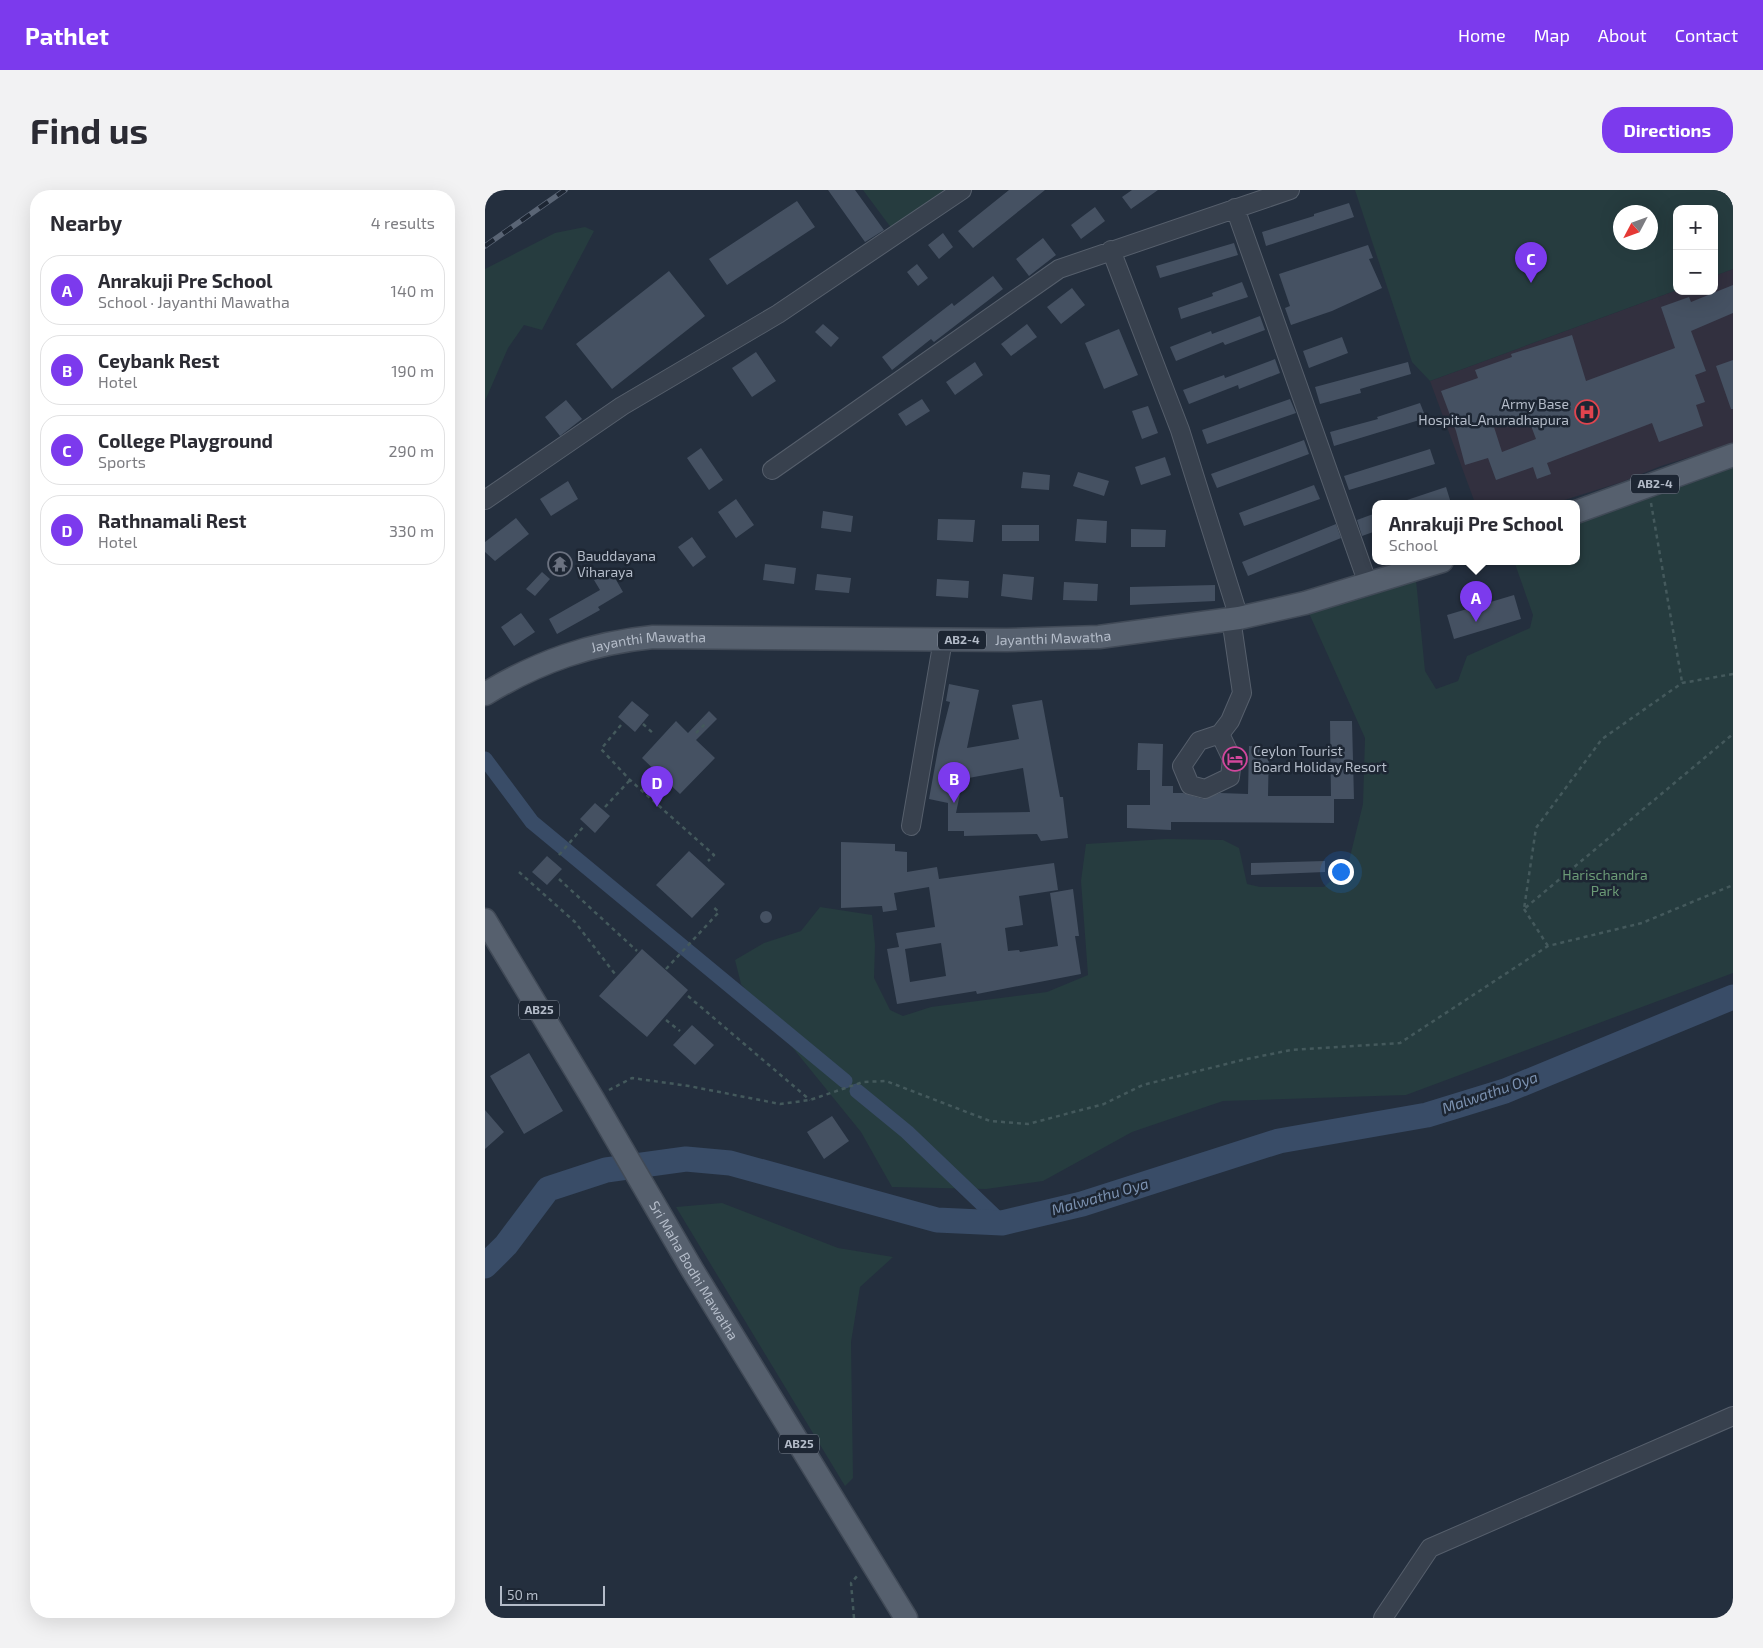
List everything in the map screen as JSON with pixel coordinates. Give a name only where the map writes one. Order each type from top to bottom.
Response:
[{"type":"main road","name":"AB2-4","points":[[1580,511],[1733,455]]},
{"type":"main road","name":"Jayanthi Mawatha","points":[[485,694],[530,669],[553,659],[624,640],[653,637],[943,640],[1099,637],[1235,618],[1305,603],[1429,565]]},
{"type":"main road","name":"Sri Maha Bodhi Mawatha","points":[[485,920],[693,1270],[906,1618]]},
{"type":"street","points":[[485,500],[622,406],[778,314],[962,190]]},
{"type":"street","points":[[772,470],[1059,269],[1290,190]]},
{"type":"street","points":[[1235,208],[1368,584]]},
{"type":"street","points":[[1111,250],[1181,430],[1235,618],[1243,693],[1230,721],[1220,734]]},
{"type":"street","points":[[911,826],[943,640]]},
{"type":"street","points":[[1383,1618],[1430,1548],[1733,1416]]},
{"type":"path","points":[[1648,487],[1682,683]]},
{"type":"path","points":[[1547,946],[1524,909],[1535,828],[1602,739],[1682,683],[1733,674]]},
{"type":"path","points":[[643,724],[654,734]]},
{"type":"path","points":[[696,733],[705,724]]},
{"type":"path","points":[[621,725],[601,748],[630,780],[713,855],[708,861]]},
{"type":"path","points":[[1524,909],[1733,734]]},
{"type":"path","points":[[605,807],[630,780]]},
{"type":"path","points":[[559,855],[584,826]]},
{"type":"path","points":[[519,872],[575,922],[615,974]]},
{"type":"path","points":[[559,879],[637,951]]},
{"type":"path","points":[[593,1099],[632,1078],[689,1086],[780,1104],[810,1100],[863,1082],[886,1081],[990,1121],[1028,1124],[1104,1104],[1143,1085],[1241,1060],[1291,1050],[1400,1044],[1456,1004],[1547,946],[1642,923],[1733,885]]},
{"type":"path","points":[[666,969],[719,912],[712,906]]},
{"type":"path","points":[[688,996],[810,1100]]},
{"type":"path","points":[[666,1020],[679,1031]]},
{"type":"path","points":[[855,1618],[851,1583],[870,1560]]},
{"type":"shaded area","name":"Army Base Hospital_Anuradhapura","points":[[1733,269],[1733,444],[1661,466],[1622,482],[1565,500],[1474,500],[1430,381],[1673,291],[1673,295],[1718,295],[1718,275]]},
{"type":"green space","points":[[863,190],[944,190],[892,229]]},
{"type":"green space","points":[[1355,190],[1733,190],[1733,269],[1718,275],[1718,205],[1673,205],[1673,291],[1430,381],[1412,362]]},
{"type":"green space","points":[[585,227],[594,231],[542,330],[524,325],[508,348],[485,401],[485,269],[555,233]]},
{"type":"green space","name":"Harischandra Park","points":[[1733,461],[1733,973],[1406,1095],[1223,1101],[1132,1132],[1043,1181],[986,1189],[892,1187],[861,1132],[741,984],[735,960],[764,943],[801,931],[820,907],[872,915],[875,945],[874,978],[890,1010],[903,1016],[931,1007],[1047,992],[1088,975],[1081,881],[1086,844],[1166,839],[1223,840],[1239,848],[1247,884],[1260,887],[1324,887],[1348,865],[1363,804],[1365,738],[1308,611],[1367,597],[1416,580],[1425,671],[1436,689],[1458,681],[1467,656],[1530,628],[1533,615],[1515,565],[1580,565],[1580,517]]},
{"type":"green space","points":[[722,1203],[838,1248],[893,1257],[860,1287],[851,1342],[853,1478],[845,1486],[676,1207]]},
{"type":"building","points":[[828,190],[855,190],[884,230],[865,242]]},
{"type":"building","points":[[1009,190],[1045,190],[973,248],[958,231]]},
{"type":"building","points":[[1132,190],[1158,190],[1131,209],[1122,197]]},
{"type":"building","points":[[797,201],[815,227],[727,285],[709,259]]},
{"type":"building","points":[[1349,203],[1354,217],[1266,246],[1262,232]]},
{"type":"building","points":[[1095,207],[1105,221],[1081,239],[1071,225]]},
{"type":"building","points":[[943,233],[953,247],[939,259],[928,245]]},
{"type":"building","points":[[1043,238],[1056,255],[1029,276],[1016,259]]},
{"type":"building","points":[[1234,243],[1238,255],[1160,278],[1156,266]]},
{"type":"building","points":[[1368,245],[1373,258],[1369,259],[1382,288],[1332,311],[1291,325],[1285,308],[1290,306],[1279,274]]},
{"type":"building","points":[[917,264],[928,278],[918,286],[907,272]]},
{"type":"building","points":[[669,271],[705,316],[612,389],[576,344]]},
{"type":"building","points":[[993,276],[1003,289],[934,342],[931,339],[892,370],[882,357],[952,303],[954,306]]},
{"type":"building","points":[[1242,282],[1248,297],[1181,319],[1178,308],[1213,296],[1212,293]]},
{"type":"building","points":[[1733,285],[1733,313],[1691,331],[1706,371],[1695,375],[1705,402],[1696,405],[1703,426],[1659,442],[1652,423],[1547,463],[1551,474],[1537,479],[1533,467],[1496,480],[1488,458],[1465,465],[1456,431],[1441,391],[1478,378],[1475,370],[1512,357],[1511,354],[1572,335],[1586,381],[1675,348],[1661,307],[1689,297],[1691,302],[1708,295],[1718,295],[1718,291]],"holes":[[[1527,415],[1536,439],[1502,452],[1494,427]]]},
{"type":"building","points":[[1072,288],[1085,305],[1061,324],[1047,307]]},
{"type":"building","points":[[1260,316],[1265,330],[1225,345],[1223,342],[1176,361],[1170,347],[1211,331],[1212,334]]},
{"type":"building","points":[[823,324],[839,338],[831,347],[815,332]]},
{"type":"building","points":[[1027,324],[1037,337],[1011,356],[1001,344]]},
{"type":"building","points":[[1119,329],[1138,375],[1104,389],[1085,343]]},
{"type":"building","points":[[1342,337],[1348,353],[1309,368],[1303,351]]},
{"type":"building","points":[[756,352],[776,381],[752,397],[732,368]]},
{"type":"building","points":[[1275,359],[1280,373],[1239,389],[1238,385],[1189,404],[1183,390],[1224,375],[1225,378]]},
{"type":"building","points":[[1733,360],[1733,409],[1731,409],[1716,366]]},
{"type":"building","points":[[975,362],[983,375],[955,395],[946,382]]},
{"type":"building","points":[[1408,362],[1411,374],[1360,389],[1361,393],[1320,404],[1315,387]]},
{"type":"building","points":[[922,399],[930,411],[906,426],[898,414]]},
{"type":"building","points":[[1290,399],[1296,413],[1207,444],[1202,430]]},
{"type":"building","points":[[566,400],[582,419],[560,436],[545,417]]},
{"type":"building","points":[[1420,403],[1426,418],[1334,446],[1330,432],[1378,419],[1377,417]]},
{"type":"building","points":[[1148,406],[1158,433],[1142,439],[1132,411]]},
{"type":"building","points":[[1304,440],[1309,454],[1217,488],[1211,474]]},
{"type":"building","points":[[701,448],[723,480],[709,490],[687,458]]},
{"type":"building","points":[[1430,449],[1435,464],[1349,490],[1344,476]]},
{"type":"building","points":[[1165,457],[1171,475],[1141,485],[1135,467]]},
{"type":"building","points":[[1023,472],[1050,475],[1049,490],[1021,488]]},
{"type":"building","points":[[1078,472],[1109,481],[1104,496],[1073,486]]},
{"type":"building","points":[[568,481],[578,499],[551,516],[540,499]]},
{"type":"building","points":[[1314,485],[1320,499],[1244,526],[1239,513]]},
{"type":"building","points":[[1446,487],[1450,500],[1407,500]]},
{"type":"building","points":[[736,499],[754,525],[736,538],[718,512]]},
{"type":"building","points":[[823,511],[853,516],[851,532],[821,528]]},
{"type":"building","points":[[1372,514],[1372,532],[1362,536],[1357,520]]},
{"type":"building","points":[[516,518],[529,534],[495,561],[485,552],[485,542]]},
{"type":"building","points":[[938,519],[975,520],[973,542],[937,540]]},
{"type":"building","points":[[1077,519],[1107,521],[1106,543],[1075,541]]},
{"type":"building","points":[[1336,524],[1341,538],[1248,576],[1242,562]]},
{"type":"building","points":[[1002,525],[1039,525],[1039,541],[1002,541]]},
{"type":"building","points":[[1131,529],[1166,530],[1165,547],[1131,547]]},
{"type":"building","points":[[692,537],[706,557],[693,567],[678,547]]},
{"type":"building","points":[[765,564],[796,568],[794,584],[763,580]]},
{"type":"building","points":[[611,571],[623,592],[598,607],[600,610],[557,634],[549,619],[600,590],[594,580]]},
{"type":"building","points":[[542,572],[550,579],[535,596],[526,589]]},
{"type":"building","points":[[817,574],[851,578],[849,593],[815,590]]},
{"type":"building","points":[[1003,574],[1034,577],[1032,600],[1001,596]]},
{"type":"building","points":[[937,579],[969,581],[968,598],[936,596]]},
{"type":"building","points":[[1064,582],[1098,584],[1097,601],[1063,600]]},
{"type":"building","points":[[1215,585],[1215,601],[1130,605],[1130,587]]},
{"type":"building","points":[[1514,595],[1521,619],[1454,639],[1447,615]]},
{"type":"building","points":[[521,613],[535,632],[514,646],[501,627]]},
{"type":"building","points":[[949,684],[979,690],[967,748],[1019,739],[1012,705],[1042,700],[1060,797],[1063,797],[1068,838],[1041,841],[1037,834],[964,836],[964,831],[948,831],[948,803],[929,799],[938,749],[950,702],[946,701]],"holes":[[[1023,768],[1030,812],[956,813],[963,779]]]},
{"type":"building","points":[[632,701],[649,715],[635,732],[618,717]]},
{"type":"building","points":[[709,711],[717,719],[696,740],[715,758],[680,794],[642,758],[676,721],[688,733]]},
{"type":"building","points":[[1330,721],[1352,721],[1354,799],[1334,799],[1334,823],[1171,822],[1171,830],[1127,828],[1127,805],[1150,805],[1150,770],[1137,770],[1138,743],[1163,744],[1162,786],[1173,786],[1173,793],[1183,793],[1203,799],[1220,793],[1248,794],[1249,746],[1269,747],[1268,796],[1331,796]]},
{"type":"building","points":[[595,803],[610,816],[595,833],[580,819]]},
{"type":"building","points":[[841,842],[895,844],[895,851],[907,852],[907,872],[937,867],[939,879],[1054,863],[1058,890],[1019,896],[1023,925],[1005,928],[1008,951],[1019,950],[1020,952],[1058,946],[1050,893],[1073,889],[1079,936],[1075,936],[1081,974],[977,994],[976,991],[897,1004],[887,949],[899,947],[896,933],[935,927],[929,887],[894,893],[897,910],[883,912],[882,906],[841,908]],"holes":[[[941,943],[946,976],[910,982],[905,949]]]},
{"type":"building","points":[[689,851],[725,884],[692,918],[656,885]]},
{"type":"building","points":[[547,856],[562,869],[547,885],[532,872]]},
{"type":"building","points":[[1325,861],[1325,872],[1251,875],[1251,863]]},
{"type":"building","points":[[768,911],[771,912],[771,922],[764,923],[761,922],[760,915],[761,912]]},
{"type":"building","points":[[642,949],[688,990],[647,1037],[599,996]]},
{"type":"building","points":[[692,1025],[714,1045],[695,1065],[673,1045]]},
{"type":"building","points":[[529,1053],[563,1111],[524,1134],[490,1076]]},
{"type":"building","points":[[485,1110],[504,1132],[485,1149]]},
{"type":"building","points":[[832,1116],[849,1141],[824,1159],[807,1132]]},
{"type":"waterway","points":[[485,759],[532,822],[845,1081]]},
{"type":"waterway","name":"Malwathu Oya","points":[[485,1266],[506,1245],[548,1189],[606,1170],[686,1159],[730,1163],[937,1220],[1002,1223],[1082,1204],[1279,1141],[1427,1115],[1505,1091],[1733,997]]},
{"type":"waterway","points":[[857,1091],[907,1132],[1002,1223]]},
{"type":"railway","points":[[485,246],[565,190]]},
{"type":"place","name":"College Playground","points":[[1531,283]]},
{"type":"place","name":"Army Base Hospital_Anuradhapura","points":[[1587,412]]},
{"type":"place","name":"Bauddayana Viharaya","points":[[560,564]]},
{"type":"place","name":"Anrakuji Pre School","points":[[1476,622]]},
{"type":"place","name":"Ceylon Tourist Board Holiday Resort","points":[[1235,759]]},
{"type":"place","name":"Ceybank Rest","points":[[954,803]]},
{"type":"place","name":"Rathnamali Rest","points":[[657,807]]}]
